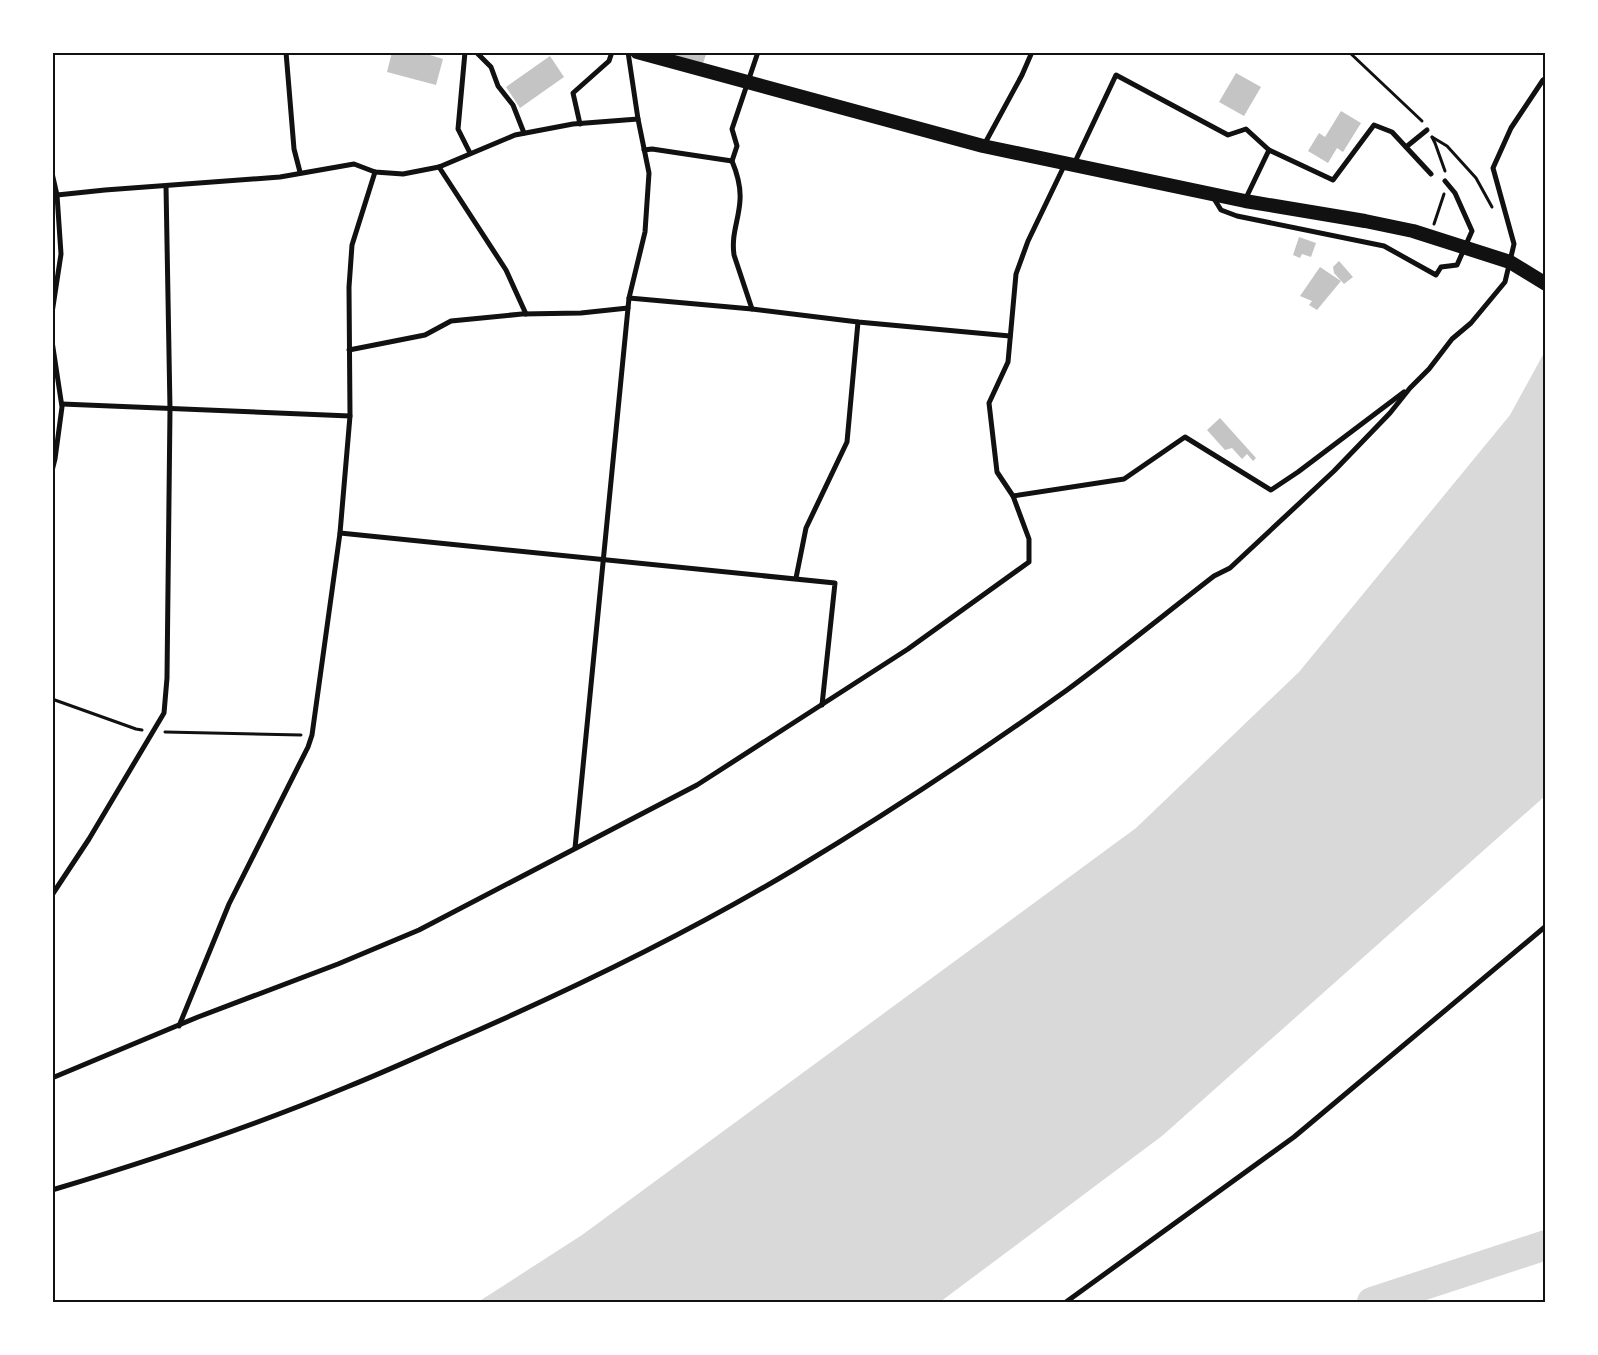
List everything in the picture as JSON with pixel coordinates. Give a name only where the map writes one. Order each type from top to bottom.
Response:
[{"type":"highway","points":[[637,52],[983,146],[1245,201],[1413,231],[1510,262],[1543,282]]},
{"type":"street","points":[[286,52],[294,149],[300,172]]},
{"type":"street","points":[[465,52],[458,130],[470,154]]},
{"type":"street","points":[[476,52],[491,67],[498,86],[513,105],[524,133]]},
{"type":"street","points":[[580,124],[573,94],[609,61],[612,52]]},
{"type":"street","points":[[576,848],[629,298],[645,232],[649,172],[638,119],[628,52]]},
{"type":"street","points":[[752,309],[732,246],[740,199],[739,179],[732,161],[737,146],[732,129],[758,52]]},
{"type":"street","points":[[983,146],[1022,75],[1032,52]]},
{"type":"street","points":[[52,1078],[419,930],[697,785],[908,650],[1029,562],[1029,539],[1013,496],[997,472],[989,403],[1008,362],[1016,274],[1028,241],[1116,75],[1228,135],[1246,129],[1269,150],[1333,180],[1374,125],[1392,132],[1432,174]]},
{"type":"street","points":[[52,1190],[122,1169],[229,1132],[355,1084],[536,1005],[626,962],[793,871],[882,815],[1067,690],[1214,576],[1230,568],[1334,471],[1390,413],[1410,388],[1429,369],[1452,339],[1471,323],[1505,282],[1514,244],[1493,168],[1511,128],[1546,78]]},
{"type":"street","points":[[57,195],[280,177],[354,164],[375,172],[404,174],[439,166],[515,135],[580,124],[638,119]]},
{"type":"street","points":[[1406,147],[1427,130]]},
{"type":"street","points":[[644,150],[652,149],[732,161]]},
{"type":"street","points":[[1245,201],[1269,150]]},
{"type":"street","points":[[439,166],[506,270],[526,314]]},
{"type":"street","points":[[179,1026],[229,904],[308,747],[312,735],[340,533],[350,416],[349,287],[352,245],[375,172]]},
{"type":"street","points":[[52,174],[57,195],[55,205],[61,254],[52,313]]},
{"type":"street","points":[[1211,194],[1221,210],[1237,216],[1384,246],[1436,275],[1441,267],[1457,265],[1472,231],[1455,194],[1445,181]]},
{"type":"street","points":[[52,895],[89,839],[164,713],[167,678],[170,409],[166,186]]},
{"type":"street","points":[[629,298],[1010,336]]},
{"type":"street","points":[[350,350],[425,335],[452,321],[526,314],[581,313],[628,308]]},
{"type":"street","points":[[796,578],[806,528],[847,442],[858,322]]},
{"type":"street","points":[[52,341],[62,404],[52,471]]},
{"type":"street","points":[[1013,496],[1124,478],[1185,437],[1271,490],[1410,388]]},
{"type":"street","points":[[62,404],[350,416]]},
{"type":"street","points":[[340,533],[604,558],[835,583],[822,705]]},
{"type":"street","points":[[1066,1302],[1294,1136],[1546,926]]},
{"type":"path","points":[[1431,136],[1447,146],[1476,178],[1493,209]]},
{"type":"path","points":[[52,699],[136,729],[287,736],[312,735]]},
{"type":"shaded area","points":[[1545,351],[1545,796],[1162,1136],[940,1302],[478,1302],[582,1235],[1136,828],[1299,672],[1510,415]]},
{"type":"building","points":[[392,52],[420,52],[443,59],[436,85],[387,72]]},
{"type":"building","points":[[667,52],[707,52],[702,66]]},
{"type":"building","points":[[550,56],[564,77],[520,108],[506,87]]},
{"type":"building","points":[[1236,73],[1261,87],[1244,116],[1219,102]]},
{"type":"building","points":[[1341,111],[1361,123],[1343,152],[1337,148],[1328,163],[1308,151],[1319,133],[1325,137]]},
{"type":"building","points":[[1299,237],[1316,243],[1311,257],[1302,254],[1300,258],[1293,255]]},
{"type":"building","points":[[1339,261],[1353,277],[1344,284],[1334,273],[1333,267]]},
{"type":"building","points":[[1320,267],[1341,281],[1317,310],[1309,305],[1312,301],[1300,296]]},
{"type":"building","points":[[1220,418],[1256,458],[1253,461],[1247,454],[1242,459],[1232,448],[1225,450],[1207,430]]},
{"type":"waterway","points":[[1372,1302],[1546,1245]]}]
